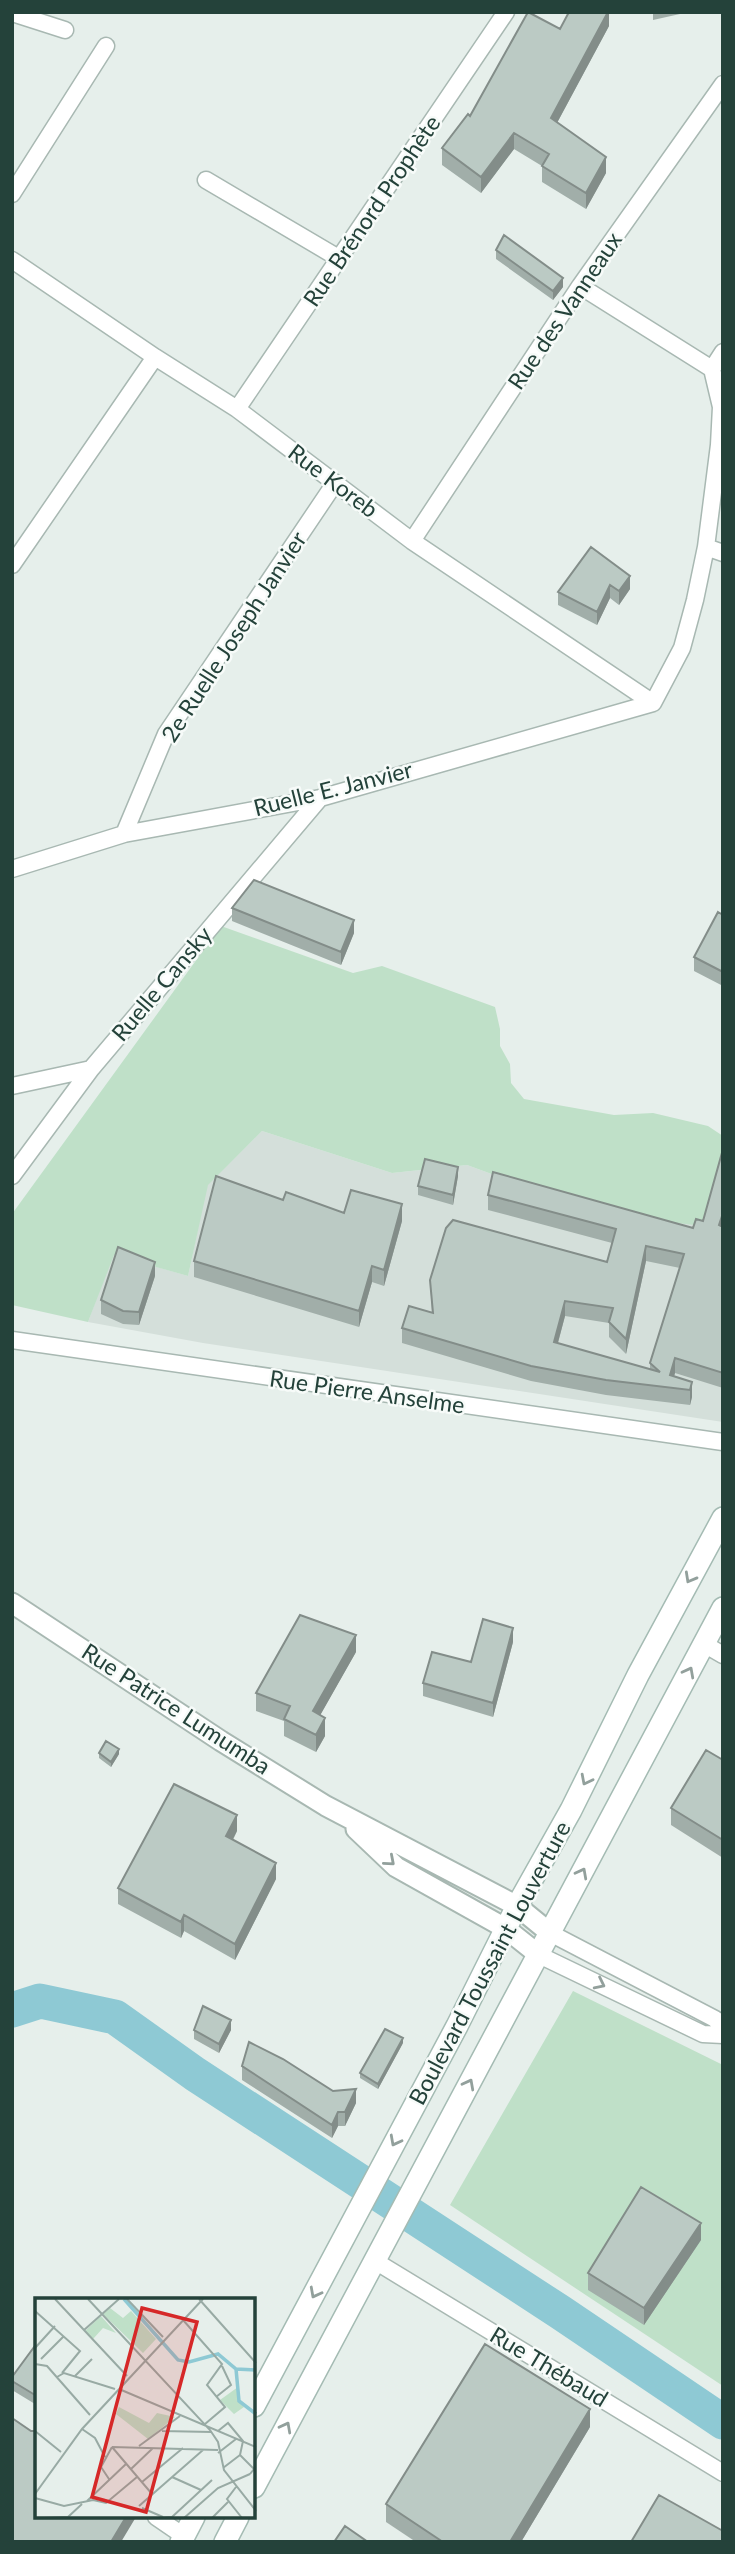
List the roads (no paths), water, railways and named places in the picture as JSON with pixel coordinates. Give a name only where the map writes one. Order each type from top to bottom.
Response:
[{"type":"main road","name":"Boulevard Toussaint Louverture","points":[[256,2402],[723,1518]]},
{"type":"main road","name":"Boulevard Toussaint Louverture","points":[[256,2483],[723,1608]]},
{"type":"main road","points":[[225,2542],[237,2519]]},
{"type":"street","name":"Rue Brénord Prophète","points":[[237,410],[506,12]]},
{"type":"street","points":[[12,13],[65,30]]},
{"type":"street","points":[[12,194],[106,46]]},
{"type":"street","name":"Rue des Vanneaux","points":[[412,541],[580,286],[723,84]]},
{"type":"street","points":[[206,180],[340,259]]},
{"type":"street","name":"Rue Koreb","points":[[12,260],[237,410],[412,541],[653,703]]},
{"type":"street","points":[[580,286],[712,369],[721,407],[706,547],[695,600],[682,648],[653,703]]},
{"type":"street","points":[[712,369],[723,352]]},
{"type":"street","points":[[12,565],[155,357]]},
{"type":"street","name":"2e Ruelle Joseph Janvier","points":[[124,834],[166,734],[335,484]]},
{"type":"street","points":[[706,547],[723,553]]},
{"type":"street","name":"Ruelle E. Janvier","points":[[12,869],[124,834],[320,798],[653,703]]},
{"type":"street","name":"Ruelle Cansky","points":[[12,1176],[91,1069],[320,798]]},
{"type":"street","points":[[12,1086],[91,1069]]},
{"type":"street","name":"Rue Pierre Anselme","points":[[12,1340],[723,1442]]},
{"type":"street","name":"Rue Patrice Lumumba","points":[[12,1603],[221,1741],[340,1814],[517,1906],[551,1933]]},
{"type":"street","points":[[704,1644],[723,1655]]},
{"type":"street","name":"Rue Patrice Lumumba","points":[[340,1814],[396,1867],[505,1928],[539,1955]]},
{"type":"street","points":[[551,1933],[715,2019],[723,2027]]},
{"type":"street","points":[[539,1955],[703,2034],[723,2035]]},
{"type":"street","name":"Rue Thébaud","points":[[378,2255],[723,2473]]},
{"type":"street","points":[[160,2519],[187,2531]]},
{"type":"waterway","points":[[12,2010],[40,2001],[115,2017],[195,2074],[560,2312],[723,2422]]}]
